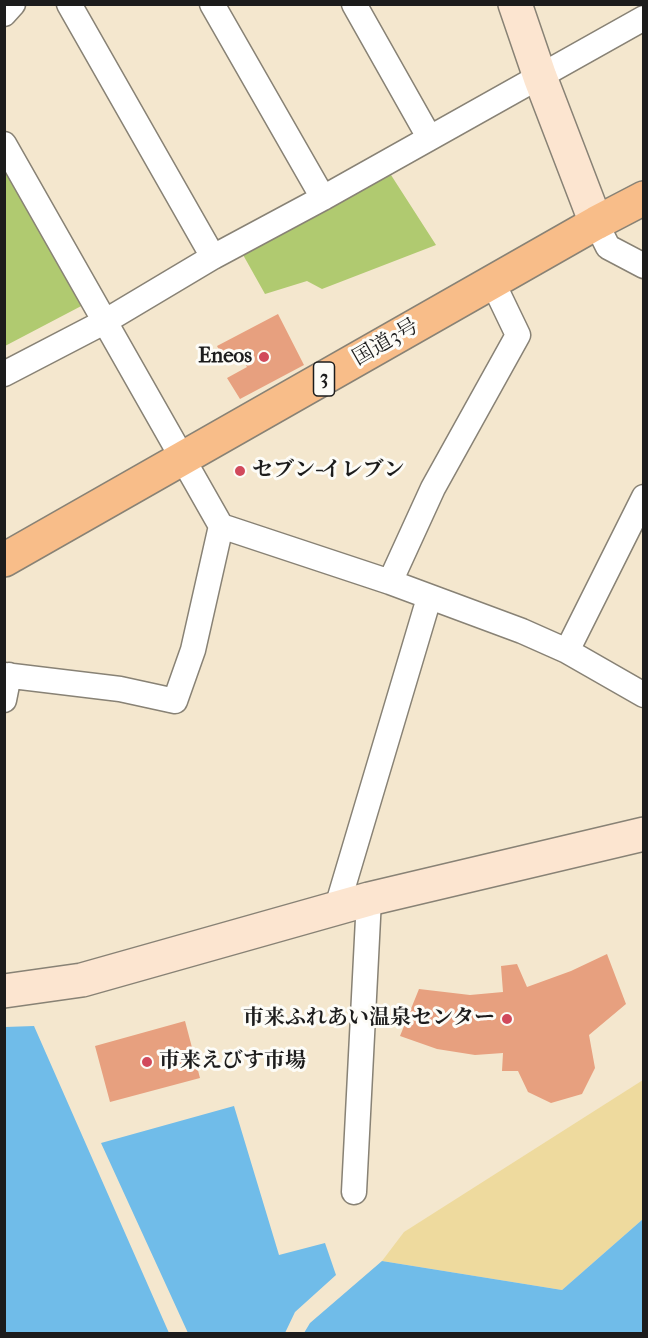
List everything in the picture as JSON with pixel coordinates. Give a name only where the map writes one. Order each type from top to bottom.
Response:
[{"type":"highway","name":"国道3号","points":[[4,560],[596,223],[644,198]]},
{"type":"street","points":[[4,14],[13,4]]},
{"type":"street","points":[[69,4],[213,257]]},
{"type":"street","points":[[212,4],[323,198]]},
{"type":"street","points":[[354,4],[429,137]]},
{"type":"street","points":[[515,4],[596,223],[608,247],[644,266]]},
{"type":"street","points":[[4,374],[104,322],[213,257],[644,18]]},
{"type":"street","points":[[4,144],[221,526],[390,582],[522,631],[567,651],[644,695]]},
{"type":"street","points":[[390,582],[434,488],[518,335],[493,283]]},
{"type":"street","points":[[567,651],[644,497]]},
{"type":"street","points":[[4,700],[7,675],[120,689],[176,701],[193,650],[221,526]]},
{"type":"street","points":[[337,908],[429,598]]},
{"type":"street","points":[[4,991],[82,981],[369,898],[644,834]]},
{"type":"street","points":[[354,1192],[369,898]]},
{"type":"green space","points":[[4,157],[87,303],[5,346],[4,346]]},
{"type":"green space","points":[[391,175],[436,245],[322,289],[307,281],[265,294],[242,253]]},
{"type":"sand","points":[[643,1080],[643,1219],[562,1290],[382,1261],[404,1232]]},
{"type":"water","points":[[34,1026],[169,1333],[5,1333],[5,1027]]},
{"type":"water","points":[[234,1106],[279,1255],[325,1243],[336,1275],[295,1312],[285,1333],[188,1333],[101,1143]]},
{"type":"water","points":[[643,1219],[643,1333],[304,1333],[310,1323],[382,1261],[562,1290]]},
{"type":"building","points":[[278,314],[304,365],[240,399],[227,378],[247,367],[240,355],[226,363],[217,346]]},
{"type":"building","name":"市来ふれあい温泉センター","points":[[607,954],[626,1004],[589,1035],[595,1068],[582,1094],[551,1103],[528,1092],[518,1071],[502,1071],[503,1053],[475,1055],[437,1049],[400,1036],[419,989],[470,995],[503,992],[501,966],[517,964],[527,987],[571,971]]},
{"type":"building","name":"市来えびす市場","points":[[185,1021],[200,1078],[110,1102],[95,1046]]},
{"type":"place","name":"Eneos","points":[[264,357]]},
{"type":"place","name":"セブン-イレブン","points":[[240,471]]},
{"type":"place","name":"市来ふれあい温泉センター","points":[[507,1019]]},
{"type":"place","name":"市来えびす市場","points":[[147,1062]]}]
